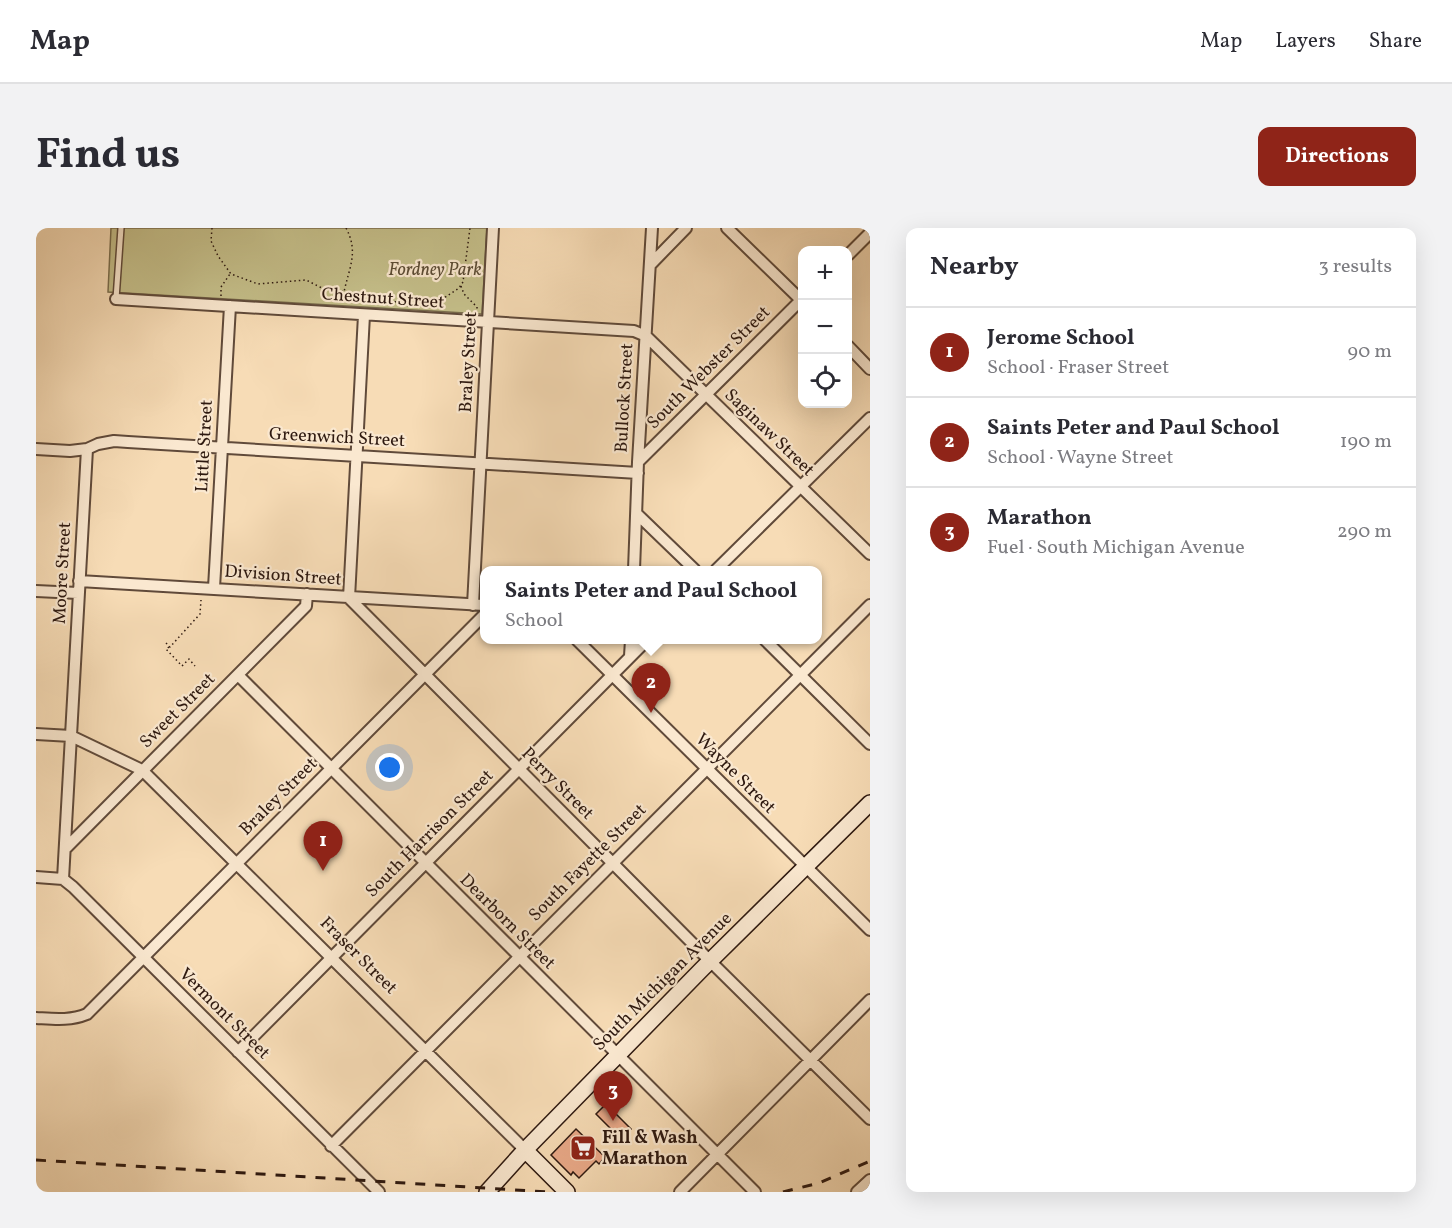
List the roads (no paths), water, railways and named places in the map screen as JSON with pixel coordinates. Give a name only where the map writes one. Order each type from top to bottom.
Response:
[{"type":"street","name":"Braley Street","points":[[479,605],[481,463],[493,228]]},
{"type":"street","name":"Bullock Street","points":[[634,566],[652,228]]},
{"type":"street","points":[[651,264],[686,228]]},
{"type":"street","points":[[727,228],[798,296]]},
{"type":"street","points":[[852,251],[870,233]]},
{"type":"street","name":"Chestnut Street","points":[[116,300],[227,304],[364,315],[634,331],[646,336]]},
{"type":"street","name":"Little Street","points":[[214,588],[227,304]]},
{"type":"street","name":"South Webster Street","points":[[638,467],[706,394],[798,304]]},
{"type":"street","points":[[349,598],[364,315]]},
{"type":"street","name":"Saginaw Street","points":[[646,336],[870,554]]},
{"type":"street","points":[[852,350],[870,369]]},
{"type":"street","points":[[720,566],[870,418]]},
{"type":"street","name":"Greenwich Street","points":[[36,449],[70,451],[87,449],[114,441],[481,463],[638,467]]},
{"type":"street","name":"Moore Street","points":[[63,879],[87,449]]},
{"type":"street","points":[[637,514],[691,566]]},
{"type":"street","name":"Division Street","points":[[79,581],[479,605]]},
{"type":"street","points":[[36,591],[78,593]]},
{"type":"street","name":"Sweet Street","points":[[66,848],[306,606],[307,594]]},
{"type":"street","name":"Perry Street","points":[[349,598],[870,1119]]},
{"type":"street","name":"South Fayette Street","points":[[332,1146],[870,604]]},
{"type":"street","name":"Braley Street","points":[[36,1018],[75,1019],[87,1014],[480,619]]},
{"type":"street","name":"Wayne Street","points":[[582,644],[870,930]]},
{"type":"street","points":[[630,656],[631,644]]},
{"type":"street","name":"South Harrison Street","points":[[238,1052],[642,644]]},
{"type":"street","points":[[770,644],[870,744]]},
{"type":"street","name":"Dearborn Street","points":[[238,675],[755,1192]]},
{"type":"street","points":[[36,734],[71,736]]},
{"type":"street","name":"Fraser Street","points":[[71,736],[142,770],[567,1192]]},
{"type":"street","name":"South Michigan Avenue","points":[[487,1192],[525,1150],[710,961],[870,803]]},
{"type":"street","points":[[36,877],[63,879]]},
{"type":"street","name":"Vermont Street","points":[[63,879],[145,957],[379,1192]]},
{"type":"street","points":[[680,1192],[870,1000]]},
{"type":"street","points":[[857,1192],[870,1180]]},
{"type":"lane","points":[[116,300],[121,228]]},
{"type":"railway","points":[[36,1160],[549,1192]]},
{"type":"railway","points":[[783,1192],[819,1183],[870,1161]]},
{"type":"place","name":"Saints Peter and Paul School","points":[[651,713]]},
{"type":"place","name":"Jerome School","points":[[323,871]]},
{"type":"place","name":"Marathon","points":[[613,1121]]},
{"type":"place","name":"Fill & Wash Marathon","points":[[583,1148]]},
{"type":"park label","name":"Fordney Park","points":[[435,270]]}]
